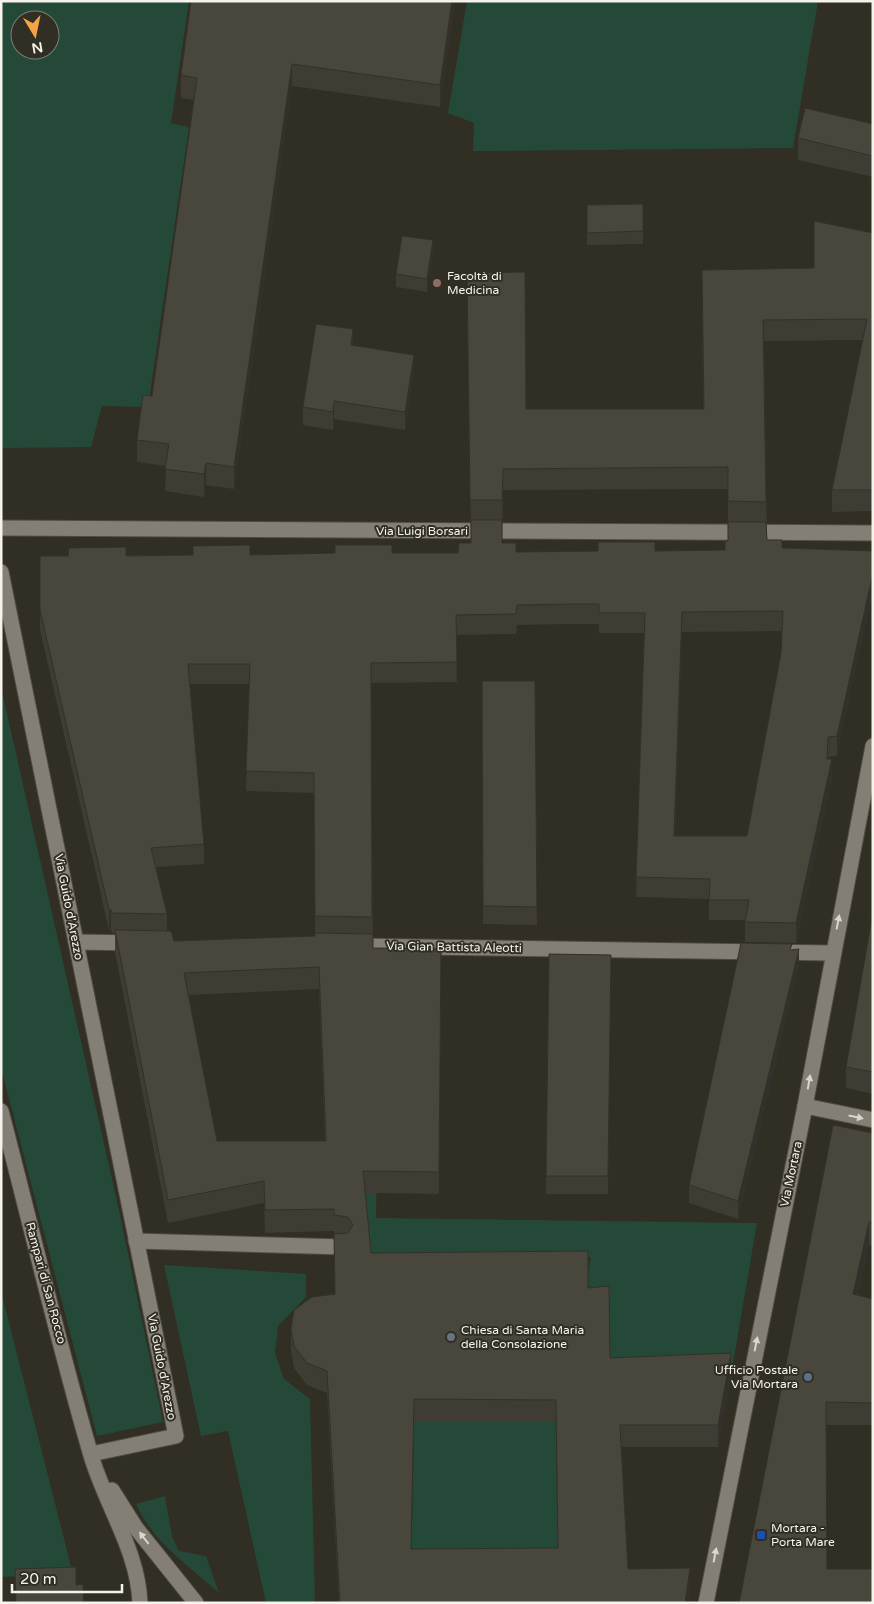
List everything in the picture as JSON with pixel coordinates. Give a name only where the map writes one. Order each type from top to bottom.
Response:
[{"type":"street","name":"Via Luigi Borsari","points":[[1,528],[873,533]]},
{"type":"street","name":"Via Guido d'Arezzo","points":[[1,572],[176,1436],[90,1454]]},
{"type":"street","name":"Via Mortara","points":[[706,1603],[805,1106],[832,953],[873,746]]},
{"type":"street","points":[[76,942],[155,943]]},
{"type":"street","name":"Via Gian Battista Aleotti","points":[[343,946],[832,953]]},
{"type":"street","points":[[805,1106],[873,1120]]},
{"type":"street","name":"Rampari di San Rocco","points":[[1,1111],[90,1454],[128,1550],[139,1585],[140,1603]]},
{"type":"street","points":[[136,1241],[344,1247]]},
{"type":"street","name":"Rampari di San Rocco","points":[[90,1454],[136,1528],[196,1603]]},
{"type":"green space","points":[[1,1],[189,1],[171,123],[189,127],[148,407],[102,406],[91,447],[2,448]]},
{"type":"green space","points":[[467,1],[818,1],[793,148],[473,151],[474,123],[448,113]]},
{"type":"green space","points":[[1,687],[117,1201],[163,1422],[97,1436],[1,1068]]},
{"type":"green space","points":[[380,970],[376,1218],[757,1223],[731,1375],[589,1382],[588,1273],[591,1257],[369,1256],[360,1163]]},
{"type":"green space","points":[[164,1265],[306,1274],[306,1297],[278,1326],[275,1353],[284,1379],[310,1399],[315,1603],[266,1603],[228,1431],[201,1436]]},
{"type":"green space","points":[[1,1291],[73,1574],[1,1577]]},
{"type":"green space","points":[[414,1422],[556,1422],[558,1571],[411,1571]]},
{"type":"green space","points":[[165,1496],[172,1537],[179,1551],[206,1556],[219,1593],[161,1541],[136,1504]]},
{"type":"building","points":[[191,1],[452,1],[440,85],[292,64],[234,467],[206,463],[204,474],[165,469],[169,444],[137,440],[143,395],[152,396],[197,78],[181,75]]},
{"type":"building","points":[[805,108],[873,124],[873,156],[798,138]]},
{"type":"building","points":[[643,204],[643,231],[587,233],[587,205]]},
{"type":"building","points":[[814,221],[873,233],[873,490],[832,490],[867,319],[763,320],[766,502],[728,501],[728,467],[503,469],[502,500],[470,500],[467,273],[525,272],[526,409],[704,409],[702,270],[814,268]]},
{"type":"building","points":[[402,236],[433,240],[427,279],[396,274]]},
{"type":"building","points":[[316,324],[353,329],[351,345],[414,355],[405,412],[334,401],[333,412],[303,407]]},
{"type":"building","points":[[471,520],[502,520],[502,543],[516,543],[516,552],[598,551],[598,542],[655,542],[655,551],[725,550],[725,541],[728,541],[728,522],[766,522],[767,540],[782,540],[782,548],[873,551],[873,573],[837,736],[828,737],[827,759],[832,759],[796,923],[745,922],[749,900],[709,900],[710,879],[636,877],[645,613],[599,613],[599,604],[517,605],[516,614],[456,615],[457,662],[371,663],[372,917],[315,916],[314,773],[246,771],[250,664],[188,664],[204,844],[151,848],[167,914],[112,913],[109,910],[40,610],[40,556],[68,556],[69,548],[126,547],[126,556],[193,555],[193,546],[250,545],[250,555],[335,553],[335,545],[392,545],[392,553],[458,553],[459,543],[471,543]],"holes":[[[783,611],[781,653],[747,836],[674,836],[682,612]]]},
{"type":"building","points":[[482,681],[535,681],[537,907],[483,906]]},
{"type":"building","points":[[873,912],[873,1072],[846,1067]]},
{"type":"building","points":[[115,930],[171,931],[174,941],[315,936],[315,933],[373,934],[373,948],[441,949],[439,1172],[363,1171],[371,1253],[588,1251],[588,1288],[609,1286],[610,1358],[731,1353],[718,1425],[620,1425],[628,1569],[690,1568],[685,1603],[340,1603],[327,1371],[307,1363],[294,1346],[291,1329],[294,1310],[312,1297],[335,1294],[334,1234],[348,1233],[353,1225],[348,1217],[334,1215],[334,1209],[265,1210],[264,1181],[168,1200]],"holes":[[[319,967],[326,1141],[217,1141],[184,973]],[[414,1399],[556,1400],[558,1548],[411,1549]]]},
{"type":"building","points":[[741,943],[792,944],[790,950],[799,949],[738,1201],[689,1185]]},
{"type":"building","points":[[549,954],[611,955],[608,1176],[546,1176]]},
{"type":"building","points":[[833,1125],[873,1133],[873,1223],[869,1222],[853,1294],[873,1299],[873,1403],[826,1402],[827,1569],[873,1569],[873,1603],[739,1603]]},
{"type":"building","points":[[76,1567],[76,1585],[83,1584],[84,1603],[16,1603],[15,1569]]},
{"type":"place","name":"Facoltà di Medicina","points":[[437,283]]},
{"type":"place","name":"Chiesa di Santa Maria della Consolazione","points":[[451,1337]]},
{"type":"place","name":"Ufficio Postale Via Mortara","points":[[808,1377]]},
{"type":"place","name":"Mortara - Porta Mare","points":[[761,1535]]}]
